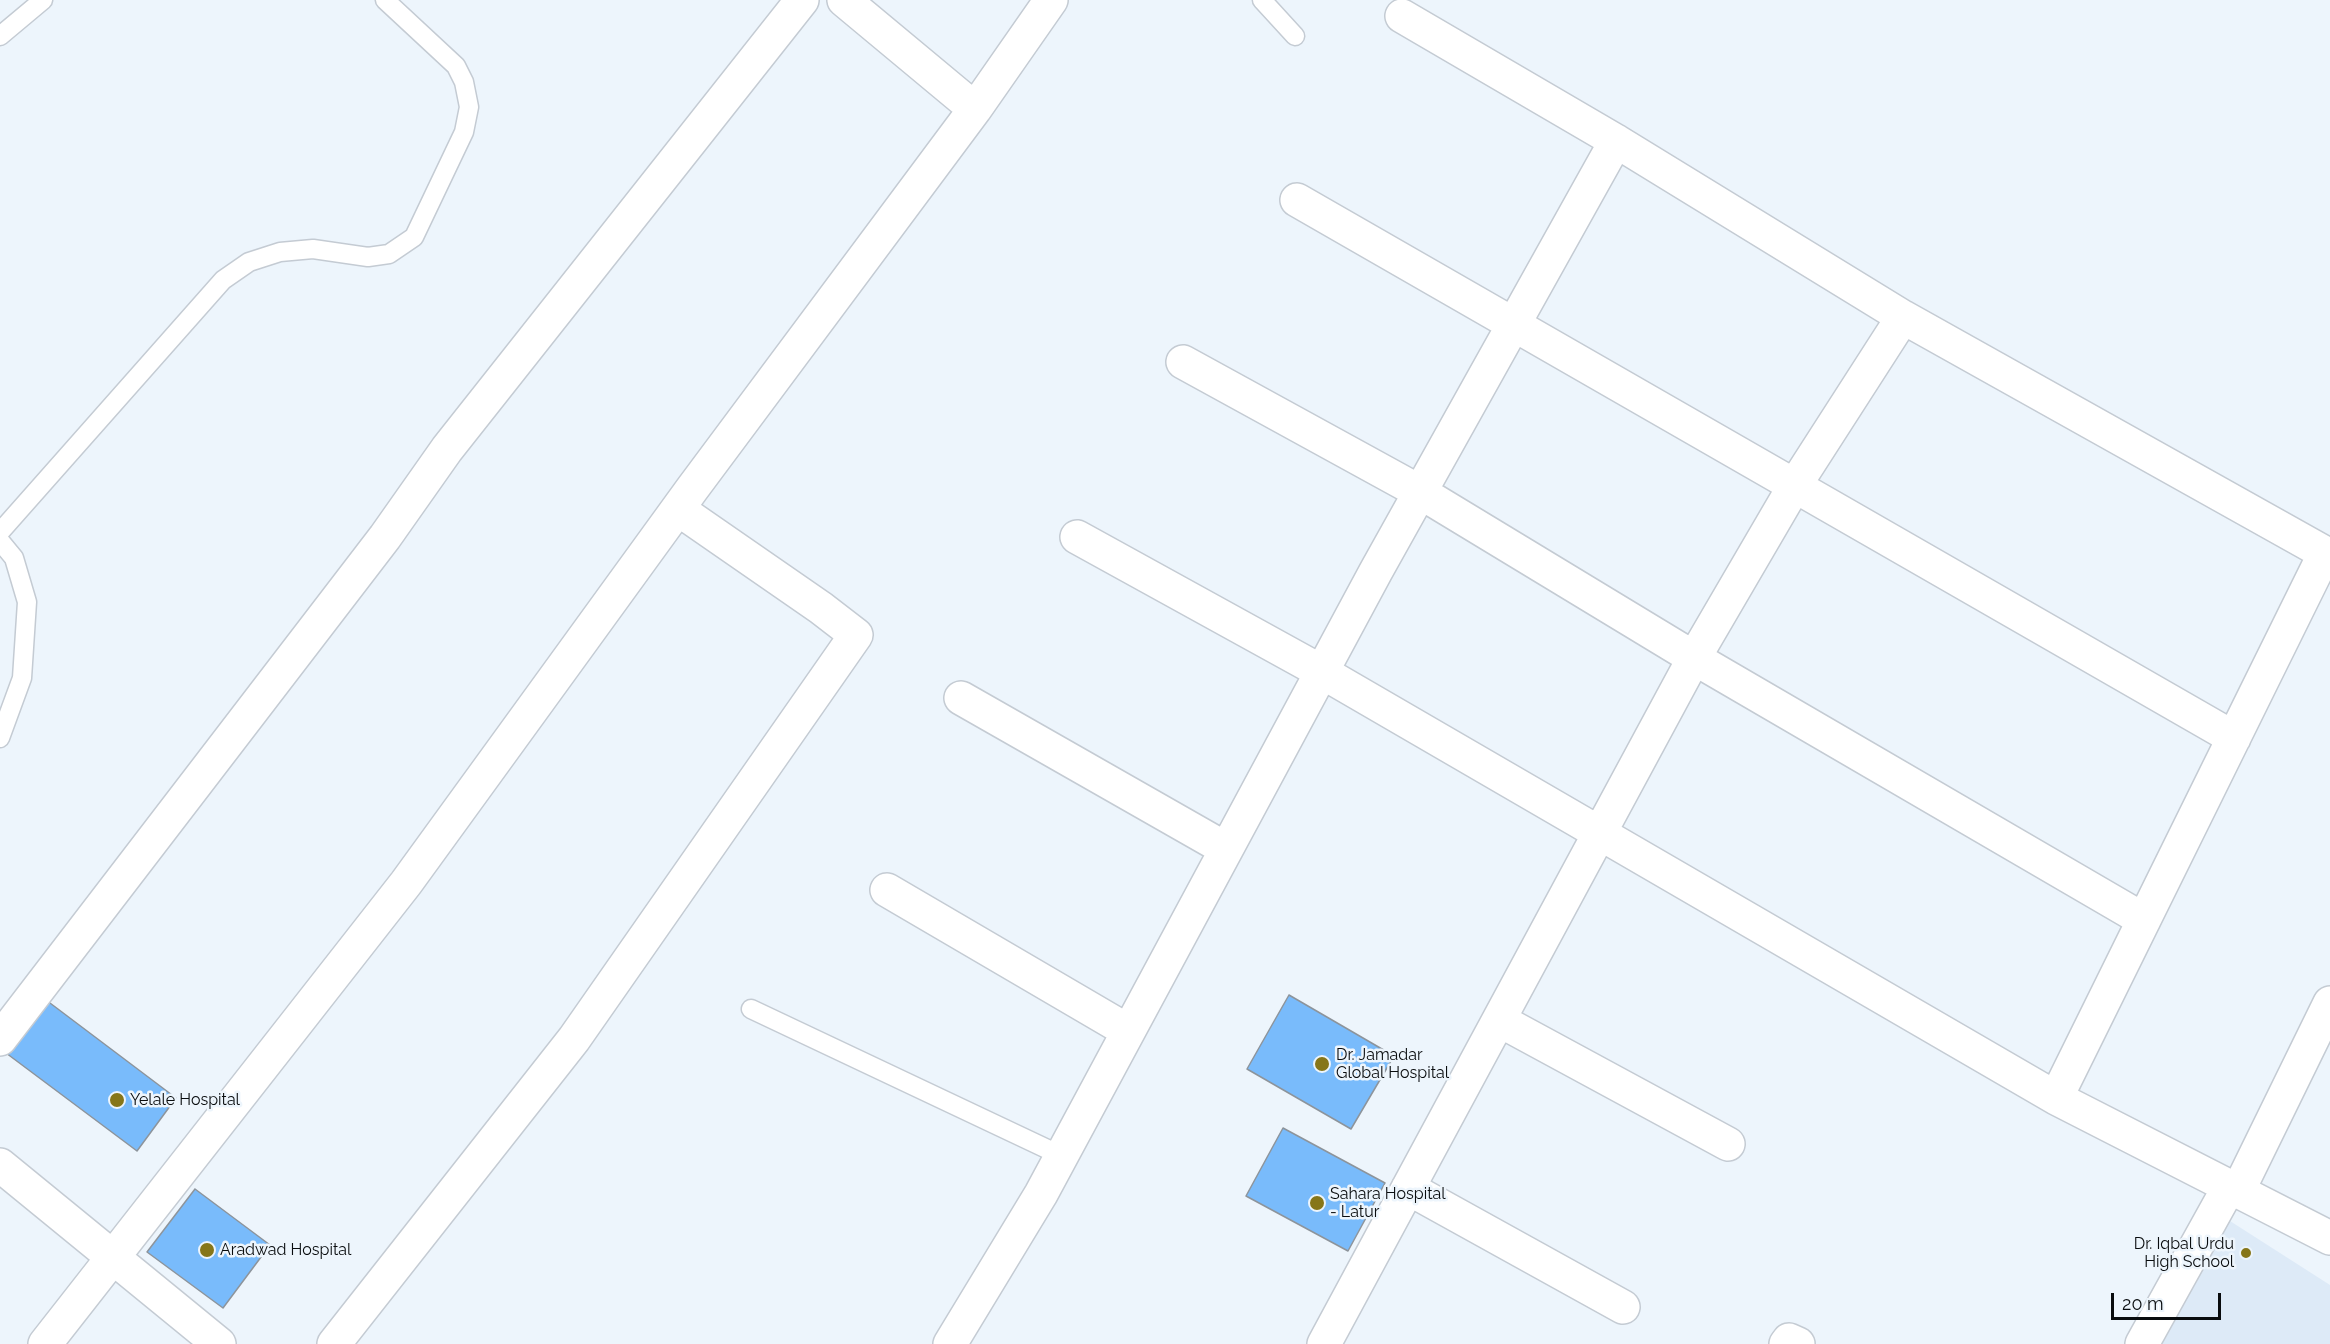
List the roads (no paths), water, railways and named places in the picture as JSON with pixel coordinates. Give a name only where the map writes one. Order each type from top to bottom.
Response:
[{"type":"street","points":[[0,1039],[378,547],[447,449],[802,0]]},
{"type":"street","points":[[844,0],[975,109]]},
{"type":"street","points":[[45,1344],[406,883],[678,509],[975,109],[1051,0]]},
{"type":"street","points":[[1402,16],[1616,141],[1903,317],[2327,549],[2056,1098]]},
{"type":"street","points":[[950,1344],[1041,1194],[1420,492],[1616,141]]},
{"type":"street","points":[[1297,200],[2234,738]]},
{"type":"street","points":[[1324,1344],[1694,658],[1795,485],[1903,317]]},
{"type":"street","points":[[1183,362],[1420,492],[1694,658],[2144,920]]},
{"type":"street","points":[[334,1344],[574,1039],[856,635],[821,608],[678,509]]},
{"type":"street","points":[[1077,537],[1322,672],[2056,1098],[2330,1238]]},
{"type":"street","points":[[961,698],[1226,849]]},
{"type":"street","points":[[887,890],[1128,1031]]},
{"type":"street","points":[[2142,1344],[2233,1189],[2330,1003]]},
{"type":"street","points":[[1499,1020],[1728,1144]]},
{"type":"street","points":[[0,1165],[219,1344]]},
{"type":"street","points":[[1408,1188],[1623,1307]]},
{"type":"street","points":[[1786,1344],[1789,1340],[1798,1344]]},
{"type":"lane","points":[[0,36],[43,0]]},
{"type":"lane","points":[[0,532],[223,280],[249,262],[280,252],[313,249],[368,257],[389,254],[414,237],[464,132],[469,107],[465,82],[456,66],[385,0]]},
{"type":"lane","points":[[1262,0],[1295,36]]},
{"type":"lane","points":[[0,541],[14,558],[27,602],[22,678],[0,738]]},
{"type":"lane","points":[[751,1010],[1062,1156]]},
{"type":"place","name":"Dr. Jamadar Global Hospital","points":[[1322,1064]]},
{"type":"place","name":"Yelale Hospital","points":[[117,1100]]},
{"type":"place","name":"Sahara Hospital - Latur","points":[[1317,1203]]},
{"type":"place","name":"Aradwad Hospital","points":[[207,1250]]},
{"type":"place","name":"Dr. Iqbal Urdu High School","points":[[2246,1253]]}]
